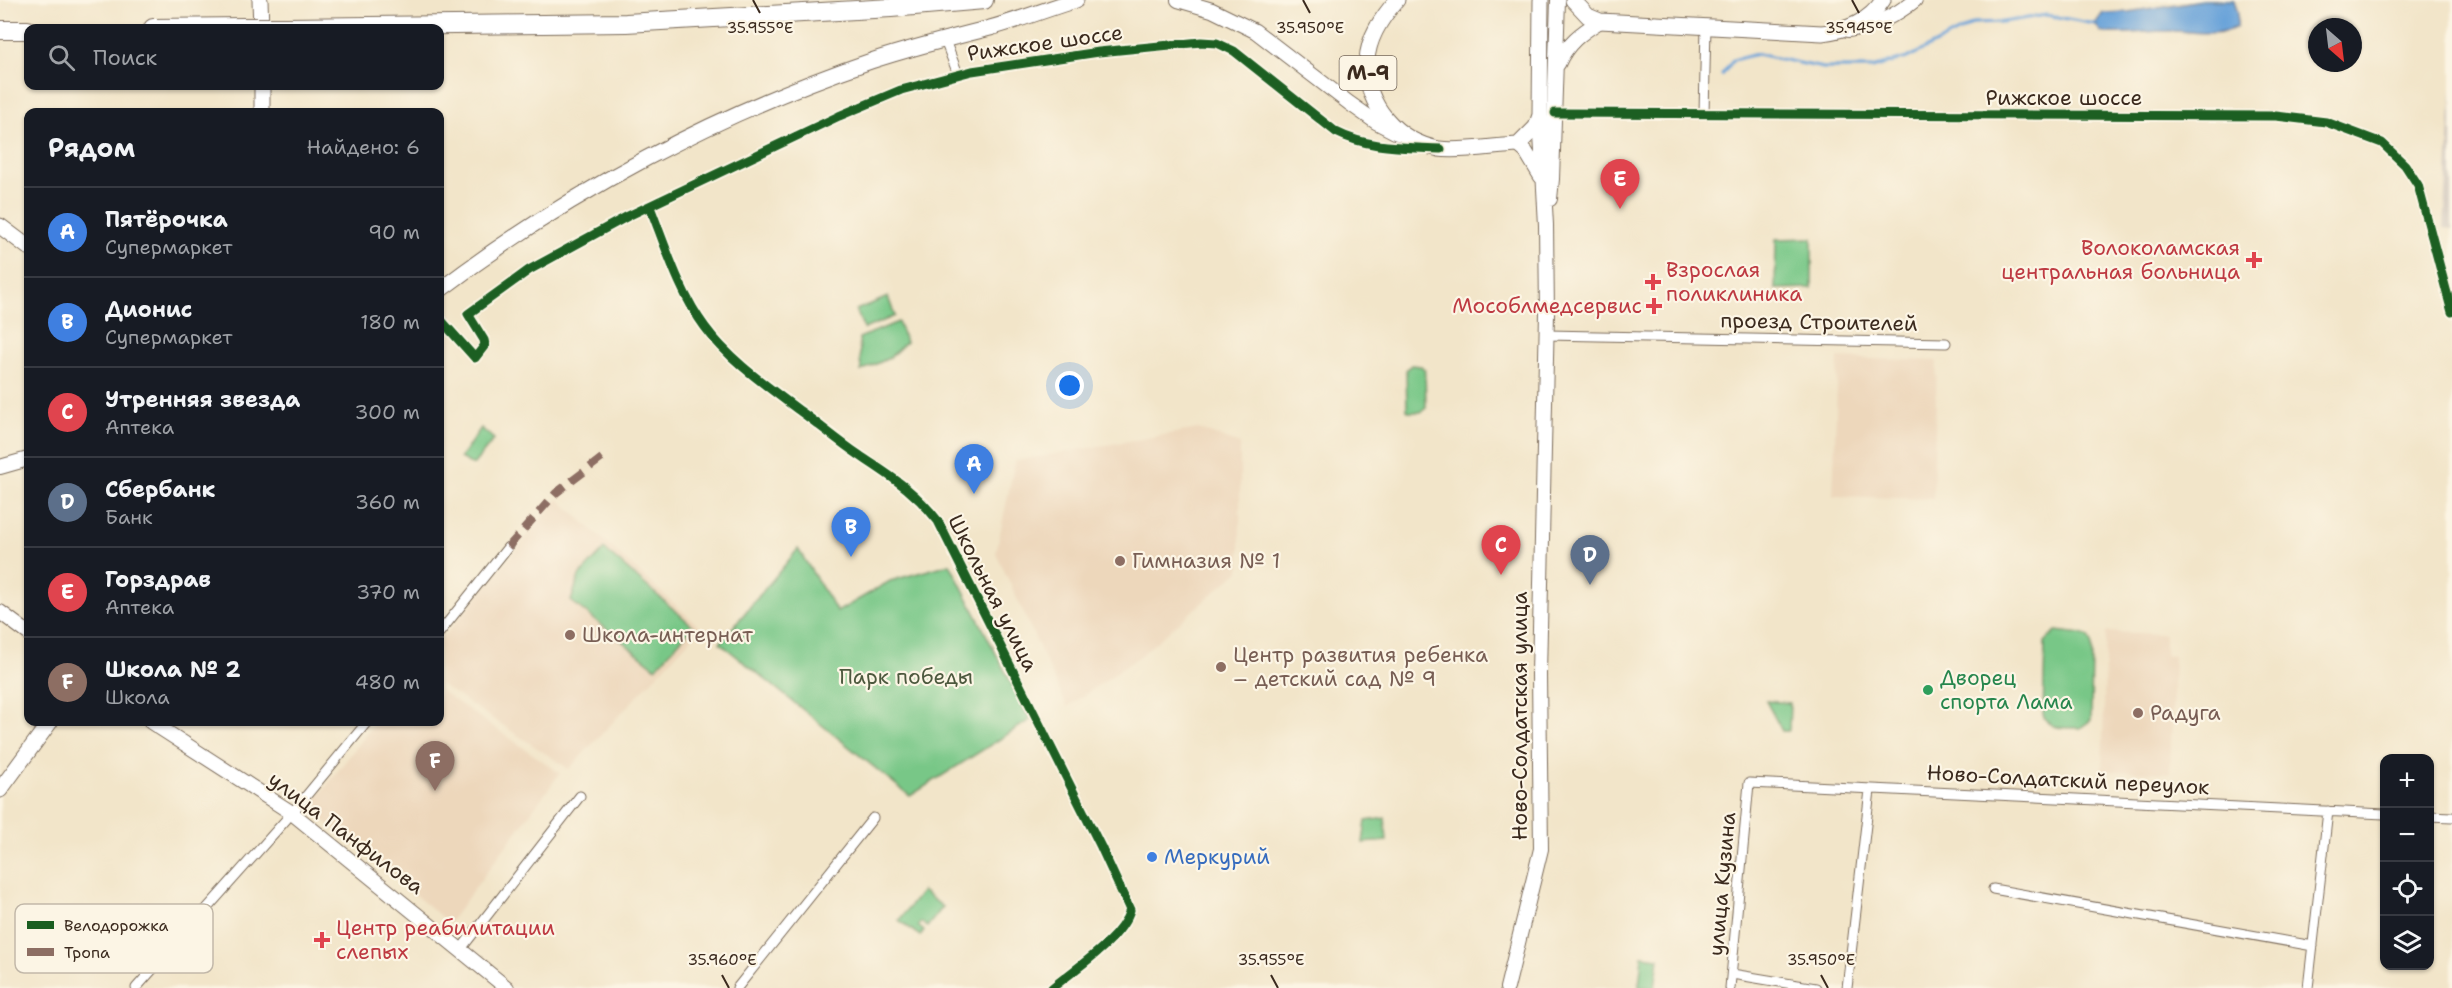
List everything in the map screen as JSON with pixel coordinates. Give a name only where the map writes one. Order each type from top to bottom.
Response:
[{"type":"highway","points":[[444,25],[626,22],[891,8],[984,0]]},
{"type":"highway","points":[[0,30],[24,30]]},
{"type":"main road","points":[[253,24],[260,0]]},
{"type":"main road","points":[[444,287],[544,217],[701,131],[810,83],[944,38],[991,28],[1076,0]]},
{"type":"main road","name":"М-9","points":[[1178,0],[1212,10],[1255,31],[1376,122],[1409,139],[1441,149]]},
{"type":"main road","name":"М-9","points":[[1397,0],[1378,25],[1367,61],[1370,88],[1376,105],[1384,117],[1409,139]]},
{"type":"main road","points":[[1532,0],[1540,31]]},
{"type":"main road","name":"Ново-Солдатская улица","points":[[1541,0],[1540,31],[1552,179],[1546,225]]},
{"type":"main road","name":"Ново-Солдатская улица","points":[[1507,988],[1541,849],[1539,674],[1547,335],[1546,225],[1542,178],[1547,114],[1556,68],[1558,0]]},
{"type":"main road","points":[[1572,0],[1588,16],[1600,21],[1822,33],[1869,27],[1888,19],[1915,0]]},
{"type":"main road","points":[[1846,30],[1865,19],[1883,0]]},
{"type":"main road","points":[[1556,68],[1564,50],[1578,34],[1600,21]]},
{"type":"main road","points":[[262,90],[262,108]]},
{"type":"main road","points":[[1441,149],[1518,145],[1547,114]]},
{"type":"main road","points":[[1518,145],[1526,152],[1542,178]]},
{"type":"main road","points":[[0,226],[24,243]]},
{"type":"main road","points":[[0,467],[24,460]]},
{"type":"main road","points":[[0,612],[24,630]]},
{"type":"main road","points":[[0,790],[47,726]]},
{"type":"main road","name":"улица Панфилова","points":[[157,726],[292,813],[507,988]]},
{"type":"street","points":[[1704,113],[1706,26]]},
{"type":"street","points":[[944,38],[958,74]]},
{"type":"street","name":"Рижское шоссе","points":[[444,323],[475,358],[485,345],[484,340],[468,318],[470,311],[530,270],[628,216],[839,116],[902,90],[958,74],[1099,52],[1201,42],[1217,43],[1234,51],[1336,132],[1355,141],[1374,145],[1441,149]]},
{"type":"street","name":"Рижское шоссе","points":[[1547,114],[2276,116],[2326,122],[2382,143],[2405,165],[2418,185],[2452,312]]},
{"type":"street","name":"Школьная улица","points":[[650,207],[681,284],[704,327],[771,389],[857,454],[900,481],[921,500],[938,521],[1101,847],[1130,910],[1126,923],[1115,935],[1052,988]]},
{"type":"street","name":"проезд Строителей","points":[[1547,335],[1946,343]]},
{"type":"street","points":[[444,627],[508,547]]},
{"type":"street","points":[[211,904],[292,813],[364,726]]},
{"type":"street","name":"Ново-Солдатский переулок","points":[[1749,783],[2380,814]]},
{"type":"street","name":"улица Кузина","points":[[1730,988],[1749,783]]},
{"type":"street","points":[[1846,988],[1870,790]]},
{"type":"street","points":[[461,949],[580,796]]},
{"type":"street","points":[[2308,988],[2328,811]]},
{"type":"street","points":[[2434,816],[2452,817]]},
{"type":"street","points":[[736,988],[873,818]]},
{"type":"street","points":[[1993,889],[2313,946]]},
{"type":"street","points":[[136,988],[149,973]]},
{"type":"street","points":[[1732,974],[1816,988]]},
{"type":"shaded area","points":[[2452,89],[2452,229],[2444,228]]},
{"type":"shaded area","points":[[1838,358],[1937,361],[1933,499],[1833,496]]},
{"type":"shaded area","name":"Гимназия № 1","points":[[1198,429],[1240,444],[1240,570],[1140,656],[1067,707],[996,553],[1015,461]]},
{"type":"shaded area","name":"Школа-интернат","points":[[558,499],[701,628],[569,769],[444,687],[444,636]]},
{"type":"shaded area","name":"Радуга","points":[[2106,632],[2165,634],[2165,655],[2174,656],[2170,773],[2102,771]]},
{"type":"shaded area","points":[[444,693],[560,773],[449,923],[309,808],[373,726],[444,726]]},
{"type":"green space","points":[[1812,238],[1812,288],[1775,289],[1776,239]]},
{"type":"green space","points":[[888,297],[895,316],[864,329],[856,310]]},
{"type":"green space","points":[[898,322],[906,342],[889,358],[861,371],[859,338]]},
{"type":"green space","points":[[1411,365],[1421,366],[1425,370],[1426,408],[1421,412],[1407,410],[1406,370]]},
{"type":"green space","points":[[481,428],[494,439],[473,465],[460,458]]},
{"type":"green space","points":[[604,549],[693,626],[656,668],[571,601],[579,576]]},
{"type":"green space","name":"Парк победы","points":[[798,549],[837,612],[890,581],[950,564],[1030,720],[910,796],[720,643]]},
{"type":"green space","points":[[2056,631],[2082,634],[2089,637],[2092,644],[2091,720],[2080,728],[2053,726],[2043,715],[2045,642]]},
{"type":"green space","points":[[1766,701],[1790,703],[1789,731],[1782,731]]},
{"type":"green space","points":[[1385,818],[1387,841],[1363,843],[1366,821]]},
{"type":"green space","points":[[922,891],[943,907],[927,927],[921,922],[918,926],[924,931],[920,936],[899,920]]},
{"type":"green space","points":[[1642,956],[1659,958],[1655,988],[1639,987]]},
{"type":"water","points":[[2202,0],[2234,0],[2238,13],[2237,27],[2211,33],[2167,31],[2117,34],[2101,32],[2095,24],[2103,13],[2128,12]]},
{"type":"waterway","points":[[1722,75],[1733,60],[1757,54],[1823,68],[1872,68],[1907,58],[1973,23],[2003,22],[2046,15],[2095,24]]},
{"type":"marked path","points":[[508,547],[556,493],[606,455]]},
{"type":"cycle path","points":[[444,323],[475,358],[485,345],[468,314],[529,270],[628,216],[839,116],[901,90],[972,71],[1099,52],[1201,42],[1217,43],[1234,51],[1336,132],[1361,142],[1441,149]]},
{"type":"cycle path","points":[[1555,113],[2276,116],[2326,122],[2382,143],[2405,165],[2418,185],[2452,312]]},
{"type":"cycle path","points":[[650,207],[688,300],[705,327],[725,351],[844,444],[901,484],[920,500],[938,521],[1101,847],[1130,910],[1125,921],[1108,943],[1052,988]]},
{"type":"place","name":"Горздрав","points":[[1620,209]]},
{"type":"place","name":"Волоколамская центральная больница","points":[[2254,260]]},
{"type":"place","name":"Взрослая поликлиника","points":[[1653,282]]},
{"type":"place","name":"Мособлмедсервис","points":[[1654,306]]},
{"type":"place","name":"Пятёрочка","points":[[974,494]]},
{"type":"place","name":"Дионис","points":[[851,557]]},
{"type":"place","name":"Гимназия № 1","points":[[1120,561]]},
{"type":"place","name":"Утренняя звезда","points":[[1501,575]]},
{"type":"place","name":"Сбербанк","points":[[1590,585]]},
{"type":"place","name":"Школа-интернат","points":[[570,635]]},
{"type":"place","name":"Центр развития ребенка – детский сад № 9","points":[[1221,667]]},
{"type":"place","name":"Дворец спорта Лама","points":[[1928,690]]},
{"type":"place","name":"Радуга","points":[[2138,713]]},
{"type":"place","name":"Школа № 2","points":[[435,791]]},
{"type":"place","name":"Меркурий","points":[[1152,857]]},
{"type":"place","name":"Центр реабилитации слепых","points":[[322,940]]}]
